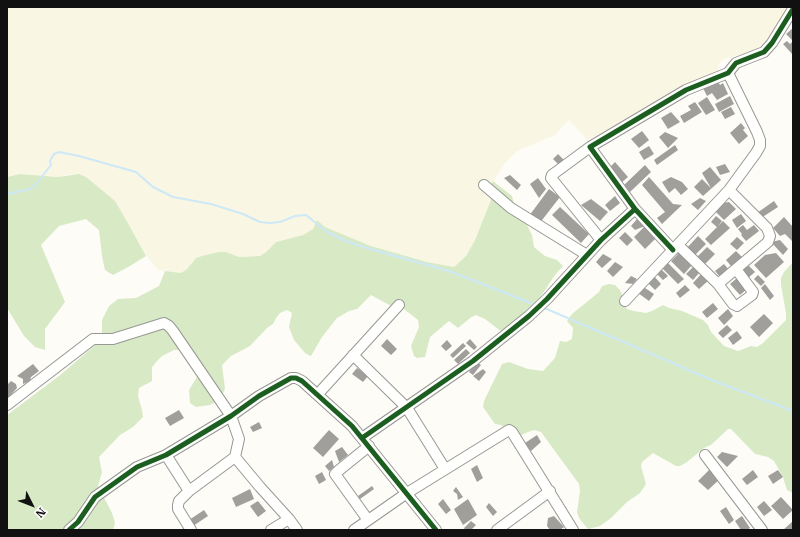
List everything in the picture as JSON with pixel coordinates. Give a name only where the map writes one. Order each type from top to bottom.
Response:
[{"type":"street","points":[[601,240],[551,178],[552,175],[590,147],[686,90],[728,73],[736,63],[764,52],[772,43],[793,9]]},
{"type":"street","points":[[625,301],[729,190],[760,146],[760,140],[728,73]]},
{"type":"street","points":[[590,147],[635,209],[675,248],[718,284],[735,305],[740,304],[753,293],[753,290],[736,269]]},
{"type":"street","points":[[484,185],[510,208],[586,255]]},
{"type":"street","points":[[718,284],[768,242],[770,236],[767,228],[729,190]]},
{"type":"street","points":[[362,438],[473,361],[529,316],[547,299],[586,255],[635,209]]},
{"type":"street","points":[[318,394],[399,305]]},
{"type":"street","points":[[7,405],[93,340],[113,339],[164,323],[169,326],[231,416],[239,439],[235,456],[189,491],[179,501],[178,509],[191,530]]},
{"type":"street","points":[[354,355],[407,408],[445,469]]},
{"type":"street","points":[[69,530],[78,522],[101,492],[137,467],[166,455],[231,416],[260,396],[292,378],[302,381],[352,426],[436,530]]},
{"type":"street","points":[[354,530],[407,493],[509,430],[512,432],[574,530]]},
{"type":"street","points":[[368,520],[335,474],[369,446]]},
{"type":"street","points":[[166,455],[189,491]]},
{"type":"street","points":[[705,455],[762,530]]},
{"type":"street","points":[[235,456],[297,530]]},
{"type":"street","points":[[498,530],[550,491]]},
{"type":"street","points":[[271,530],[289,519]]},
{"type":"shaded area","points":[[7,7],[791,7],[771,38],[753,52],[724,59],[719,64],[717,75],[587,140],[569,120],[555,135],[517,151],[505,163],[489,188],[491,200],[475,240],[466,256],[454,267],[427,262],[371,246],[325,227],[317,221],[313,229],[303,235],[276,242],[260,256],[239,257],[226,252],[196,258],[187,269],[181,273],[158,270],[142,250],[121,213],[72,174],[58,177],[20,174],[7,177]]},
{"type":"green space","points":[[20,174],[58,177],[79,174],[86,177],[115,201],[146,256],[113,275],[105,270],[99,230],[86,219],[59,226],[41,245],[65,302],[45,329],[45,350],[35,347],[24,336],[7,308],[7,177]]},
{"type":"green space","points":[[493,181],[512,196],[516,212],[526,223],[532,235],[534,247],[545,256],[557,260],[563,266],[539,299],[502,332],[485,319],[476,315],[458,328],[449,321],[430,337],[425,357],[417,358],[414,356],[411,346],[419,327],[418,320],[404,309],[393,307],[371,295],[357,309],[349,311],[337,318],[322,337],[311,356],[305,353],[294,340],[289,327],[292,313],[287,310],[280,313],[273,324],[267,328],[250,346],[231,356],[222,365],[225,389],[221,397],[210,405],[196,407],[190,403],[189,390],[199,374],[181,350],[174,350],[162,356],[157,361],[152,367],[152,381],[139,388],[138,396],[143,417],[133,427],[120,435],[99,457],[102,472],[98,486],[112,513],[115,523],[113,530],[78,530],[68,525],[63,530],[7,530],[7,415],[59,376],[93,347],[102,335],[102,320],[109,306],[118,299],[136,298],[159,286],[165,271],[181,273],[187,269],[196,258],[202,256],[226,252],[239,257],[260,256],[276,242],[303,235],[313,229],[317,220],[325,227],[371,246],[427,262],[454,267],[466,256],[475,240],[491,200],[489,188]]},
{"type":"green space","points":[[793,262],[793,493],[787,490],[783,477],[774,461],[768,457],[755,454],[731,429],[728,429],[711,445],[704,448],[680,466],[676,466],[653,453],[642,462],[641,466],[646,484],[640,493],[627,502],[611,518],[600,526],[588,529],[579,518],[577,512],[580,491],[579,484],[541,432],[534,430],[515,438],[501,425],[495,424],[483,407],[484,401],[502,364],[509,362],[528,369],[543,371],[555,358],[560,341],[566,342],[572,339],[573,328],[567,321],[572,314],[599,292],[602,286],[609,284],[615,285],[620,290],[623,296],[623,304],[627,309],[646,313],[663,305],[703,320],[708,325],[711,332],[724,346],[738,351],[751,346],[757,347],[786,320],[781,278]]},
{"type":"building","points":[[793,28],[793,41],[786,34]]},
{"type":"building","points":[[787,41],[790,44],[792,42],[793,43],[793,55],[783,44]]},
{"type":"building","points":[[717,80],[720,85],[723,83],[728,94],[717,100],[712,93],[707,96],[703,88]]},
{"type":"building","points":[[730,96],[734,104],[719,112],[715,104]]},
{"type":"building","points":[[707,97],[715,110],[706,115],[698,103]]},
{"type":"building","points":[[695,102],[702,112],[684,123],[680,116],[691,110],[688,106]]},
{"type":"building","points":[[731,107],[735,114],[725,119],[721,112]]},
{"type":"building","points":[[671,112],[680,122],[668,129],[661,118]]},
{"type":"building","points":[[741,123],[745,128],[743,130],[748,136],[739,144],[730,133]]},
{"type":"building","points":[[642,131],[649,140],[639,148],[631,139]]},
{"type":"building","points":[[665,132],[678,138],[668,148],[659,137]]},
{"type":"building","points":[[675,145],[678,150],[657,165],[654,160]]},
{"type":"building","points":[[649,146],[654,154],[644,160],[639,152]]},
{"type":"building","points":[[558,154],[565,161],[560,166],[553,159]]},
{"type":"building","points":[[615,162],[628,177],[621,183],[609,168]]},
{"type":"building","points":[[725,164],[730,172],[720,175],[716,167]]},
{"type":"building","points":[[645,165],[651,172],[630,192],[623,186]]},
{"type":"building","points":[[710,167],[721,180],[703,196],[694,187],[702,179],[711,188],[702,173]]},
{"type":"building","points":[[510,175],[521,185],[517,190],[504,178]]},
{"type":"building","points":[[649,177],[673,204],[682,205],[662,224],[657,218],[665,212],[642,185]]},
{"type":"building","points":[[671,177],[682,182],[688,189],[681,195],[675,188],[669,193],[662,182]]},
{"type":"building","points":[[538,178],[546,189],[539,198],[530,184]]},
{"type":"building","points":[[549,189],[560,197],[539,224],[529,216]]},
{"type":"building","points":[[615,196],[620,203],[610,211],[605,205]]},
{"type":"building","points":[[700,198],[706,201],[698,210],[691,204]]},
{"type":"building","points":[[591,199],[608,212],[600,221],[581,205]]},
{"type":"building","points":[[774,201],[778,207],[761,218],[757,213]]},
{"type":"building","points":[[729,202],[736,209],[724,220],[714,210],[722,203]]},
{"type":"building","points":[[560,207],[589,234],[581,243],[552,215]]},
{"type":"building","points":[[741,214],[746,221],[737,228],[732,220]]},
{"type":"building","points":[[716,216],[722,221],[718,226],[723,221],[730,228],[711,245],[705,239],[717,227],[711,222]]},
{"type":"building","points":[[784,217],[793,227],[793,242],[785,234],[780,236],[773,228]]},
{"type":"building","points":[[637,219],[645,226],[635,230],[631,226]]},
{"type":"building","points":[[743,225],[747,230],[754,225],[759,231],[746,241],[738,229]]},
{"type":"building","points":[[645,226],[656,238],[645,249],[634,237]]},
{"type":"building","points":[[625,232],[633,240],[627,246],[619,238]]},
{"type":"building","points":[[698,236],[706,244],[693,257],[685,250]]},
{"type":"building","points":[[737,237],[744,243],[737,250],[730,244]]},
{"type":"building","points":[[780,240],[788,249],[783,255],[771,242]]},
{"type":"building","points":[[707,247],[715,254],[703,266],[695,259]]},
{"type":"building","points":[[736,251],[742,257],[731,266],[726,260]]},
{"type":"building","points":[[679,253],[692,265],[684,274],[671,261]]},
{"type":"building","points":[[776,253],[784,262],[766,278],[754,265],[765,255]]},
{"type":"building","points":[[603,254],[612,259],[602,268],[596,262]]},
{"type":"building","points":[[666,261],[684,279],[678,284],[661,267]]},
{"type":"building","points":[[615,262],[623,267],[613,277],[607,271]]},
{"type":"building","points":[[724,264],[730,271],[721,278],[715,271]]},
{"type":"building","points":[[747,264],[755,272],[748,278],[741,270]]},
{"type":"building","points":[[694,266],[700,272],[693,280],[686,274]]},
{"type":"building","points":[[661,269],[668,276],[663,280],[657,274]]},
{"type":"building","points":[[703,272],[710,279],[699,289],[693,283]]},
{"type":"building","points":[[653,275],[661,284],[655,290],[647,282]]},
{"type":"building","points":[[758,275],[765,282],[761,286],[754,279]]},
{"type":"building","points":[[631,276],[637,279],[633,284],[625,283]]},
{"type":"building","points":[[737,278],[747,289],[740,295],[730,284]]},
{"type":"building","points":[[765,284],[774,296],[770,300],[761,288]]},
{"type":"building","points":[[685,285],[690,290],[680,298],[676,293]]},
{"type":"building","points":[[642,286],[654,294],[649,301],[638,293]]},
{"type":"building","points":[[713,303],[718,309],[707,318],[702,312]]},
{"type":"building","points":[[728,309],[733,316],[724,325],[718,318]]},
{"type":"building","points":[[764,314],[773,323],[759,337],[750,327]]},
{"type":"building","points":[[727,325],[732,330],[723,338],[718,333]]},
{"type":"building","points":[[737,331],[742,338],[733,345],[728,338]]},
{"type":"building","points":[[387,339],[397,349],[391,355],[381,346]]},
{"type":"building","points":[[470,339],[477,347],[474,350],[466,343]]},
{"type":"building","points":[[447,340],[452,346],[446,351],[441,346]]},
{"type":"building","points":[[463,343],[466,346],[453,358],[450,355]]},
{"type":"building","points":[[466,349],[470,353],[458,364],[454,360]]},
{"type":"building","points":[[477,362],[481,365],[473,375],[469,372]]},
{"type":"building","points":[[33,364],[39,371],[31,377],[30,381],[23,384],[23,379],[17,376]]},
{"type":"building","points":[[357,368],[368,376],[363,382],[352,374]]},
{"type":"building","points":[[483,369],[486,372],[479,381],[473,376]]},
{"type":"building","points":[[11,381],[16,384],[17,388],[7,399],[7,385]]},
{"type":"building","points":[[179,410],[184,418],[170,426],[165,418]]},
{"type":"building","points":[[259,422],[262,428],[253,432],[250,427]]},
{"type":"building","points":[[329,430],[339,439],[323,457],[313,448]]},
{"type":"building","points":[[537,435],[541,442],[531,451],[525,443]]},
{"type":"building","points":[[342,447],[348,455],[339,462],[335,451]]},
{"type":"building","points":[[722,452],[738,456],[727,467],[717,457]]},
{"type":"building","points":[[332,460],[334,467],[329,471],[325,466]]},
{"type":"building","points":[[477,465],[483,478],[477,482],[471,469]]},
{"type":"building","points":[[711,468],[721,478],[708,490],[698,481]]},
{"type":"building","points":[[753,470],[758,477],[747,485],[742,479]]},
{"type":"building","points":[[778,470],[783,477],[773,484],[768,476]]},
{"type":"building","points":[[322,472],[326,480],[319,484],[315,476]]},
{"type":"building","points":[[372,486],[374,489],[360,499],[358,496]]},
{"type":"building","points":[[456,487],[463,497],[458,500],[457,494],[453,491]]},
{"type":"building","points":[[250,489],[254,499],[236,507],[232,498]]},
{"type":"building","points":[[781,497],[793,510],[783,519],[771,506]]},
{"type":"building","points":[[443,499],[451,510],[446,514],[438,504]]},
{"type":"building","points":[[468,499],[477,515],[463,525],[454,509]]},
{"type":"building","points":[[258,501],[266,511],[258,517],[250,506]]},
{"type":"building","points":[[764,501],[772,510],[764,516],[757,507]]},
{"type":"building","points":[[489,503],[497,512],[493,516],[486,507]]},
{"type":"building","points":[[726,507],[734,520],[729,524],[720,511]]},
{"type":"building","points":[[204,510],[208,516],[193,526],[189,520]]},
{"type":"building","points":[[554,516],[564,527],[560,530],[550,530],[547,526],[548,518]]},
{"type":"building","points":[[742,516],[750,528],[747,530],[741,530],[735,521]]},
{"type":"building","points":[[471,521],[476,525],[471,530],[465,530],[464,528]]},
{"type":"building","points":[[793,521],[793,530],[783,530]]},
{"type":"waterway","points":[[7,194],[30,189],[36,184],[51,165],[50,161],[54,154],[59,152],[79,156],[136,172],[153,187],[173,197],[211,204],[243,214],[260,222],[280,222],[295,216],[306,215],[327,232],[348,242],[449,271],[536,305]]},
{"type":"waterway","points":[[542,307],[712,380],[793,411]]},
{"type":"cycle path","points":[[673,250],[635,209],[590,147],[686,90],[728,73],[736,63],[764,52],[772,43],[793,9]]},
{"type":"cycle path","points":[[362,438],[473,361],[529,316],[547,299],[601,240],[635,209]]},
{"type":"cycle path","points":[[69,530],[78,522],[95,497],[137,467],[166,455],[231,416],[259,396],[291,378],[296,378],[302,381],[352,426],[436,530]]}]
